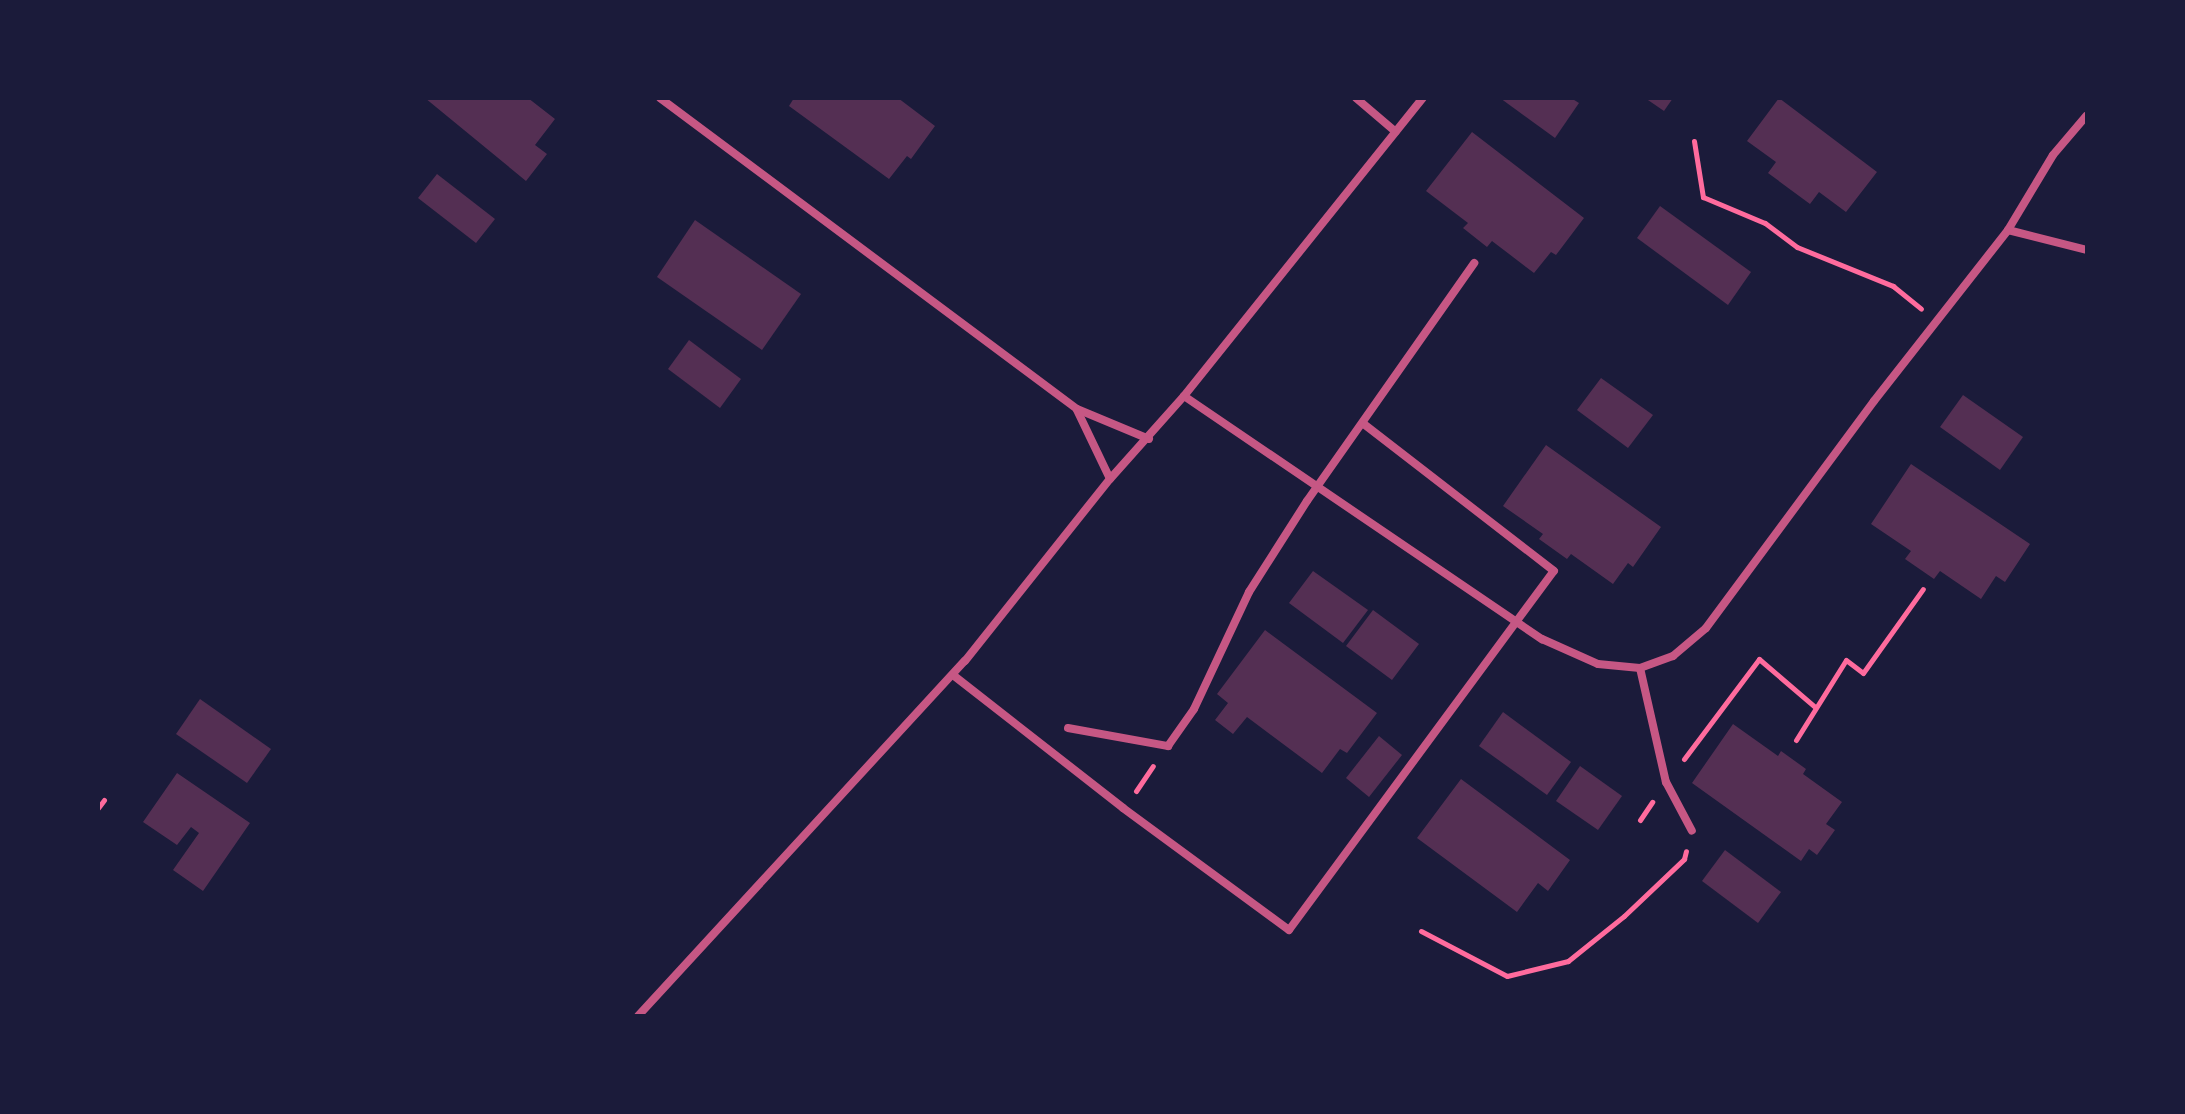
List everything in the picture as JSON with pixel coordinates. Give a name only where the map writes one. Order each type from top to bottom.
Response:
[{"type":"street","points":[[660,98],[1077,409],[1149,439]]},
{"type":"street","points":[[1356,98],[1396,132]]},
{"type":"street","points":[[638,1016],[953,675],[1110,479],[1149,439],[1423,98]]},
{"type":"street","points":[[1184,396],[1542,639],[1598,664],[1640,668],[1673,656],[1706,628],[2008,230],[2053,155],[2087,115]]},
{"type":"street","points":[[2008,230],[2087,250]]},
{"type":"street","points":[[1068,728],[1168,746],[1194,709],[1249,592],[1474,263]]},
{"type":"street","points":[[1077,409],[1110,479]]},
{"type":"street","points":[[953,675],[1123,808],[1289,930],[1554,571],[1364,424]]},
{"type":"street","points":[[1640,668],[1666,782],[1692,831]]},
{"type":"path","points":[[1694,141],[1703,197],[1765,223],[1797,247],[1893,286],[1936,322]]},
{"type":"path","points":[[1796,740],[1846,660],[1863,673],[1923,589]]},
{"type":"path","points":[[1640,820],[1759,659],[1815,707]]},
{"type":"path","points":[[1123,808],[1168,746]]},
{"type":"path","points":[[98,808],[104,800]]},
{"type":"path","points":[[1421,931],[1507,976],[1568,961],[1624,916],[1684,859],[1692,831]]},
{"type":"building","points":[[425,98],[528,98],[555,119],[535,145],[547,154],[526,181]]},
{"type":"building","points":[[794,98],[898,98],[935,126],[911,159],[907,156],[889,179],[789,106]]},
{"type":"building","points":[[1500,98],[1571,98],[1579,103],[1555,138]]},
{"type":"building","points":[[1645,98],[1673,98],[1664,111]]},
{"type":"building","points":[[1779,98],[1877,172],[1846,212],[1819,192],[1810,204],[1768,173],[1776,162],[1747,141]]},
{"type":"building","points":[[1472,132],[1584,218],[1556,255],[1551,252],[1534,273],[1492,241],[1487,247],[1463,228],[1468,223],[1426,191]]},
{"type":"building","points":[[437,174],[495,219],[476,243],[418,198]]},
{"type":"building","points":[[1660,206],[1751,272],[1728,305],[1637,238]]},
{"type":"building","points":[[695,220],[801,294],[762,350],[657,277]]},
{"type":"building","points":[[689,340],[741,379],[720,408],[668,369]]},
{"type":"building","points":[[1601,378],[1653,415],[1628,448],[1577,410]]},
{"type":"building","points":[[1963,395],[2023,437],[2000,470],[1940,427]]},
{"type":"building","points":[[1546,445],[1661,527],[1633,567],[1628,563],[1613,584],[1571,554],[1567,559],[1539,539],[1543,534],[1503,506]]},
{"type":"building","points":[[1911,464],[2030,544],[2005,582],[1996,576],[1981,599],[1940,571],[1934,579],[1905,559],[1911,551],[1871,524]]},
{"type":"building","points":[[1313,571],[1368,610],[1343,643],[1289,603]]},
{"type":"building","points":[[1373,610],[1419,644],[1392,680],[1346,646]]},
{"type":"building","points":[[1265,630],[1377,713],[1347,753],[1340,749],[1322,773],[1247,717],[1233,734],[1215,720],[1228,703],[1217,694]]},
{"type":"building","points":[[200,699],[271,749],[247,783],[176,734]]},
{"type":"building","points":[[1503,712],[1571,762],[1547,795],[1479,746]]},
{"type":"building","points":[[1733,724],[1778,756],[1781,751],[1806,769],[1803,774],[1842,802],[1826,824],[1835,830],[1817,855],[1809,849],[1801,861],[1692,783]]},
{"type":"building","points":[[1379,736],[1402,755],[1369,797],[1346,778]]},
{"type":"building","points":[[1580,766],[1622,796],[1598,830],[1556,801]]},
{"type":"building","points":[[177,773],[250,823],[203,891],[173,870],[199,833],[191,827],[177,845],[143,822]]},
{"type":"building","points":[[1461,779],[1570,860],[1548,891],[1538,883],[1517,912],[1417,838]]},
{"type":"building","points":[[1725,850],[1781,892],[1758,923],[1702,881]]}]
